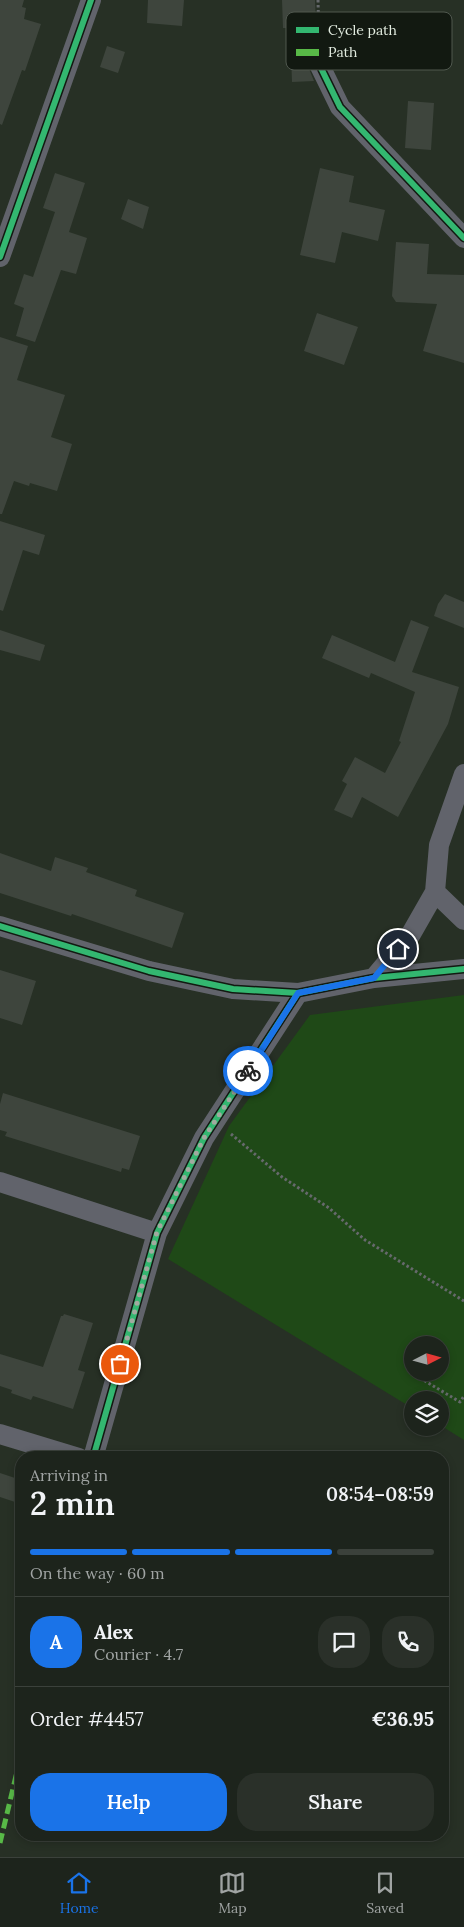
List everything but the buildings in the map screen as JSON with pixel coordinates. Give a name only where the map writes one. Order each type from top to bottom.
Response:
[{"type":"street","points":[[0,258],[91,0]]},
{"type":"street","points":[[322,70],[340,108],[464,238]]},
{"type":"street","points":[[374,978],[411,934],[435,892],[439,845],[464,774]]},
{"type":"street","points":[[435,892],[464,920]]},
{"type":"street","points":[[0,926],[149,971],[233,989],[298,993],[374,978],[464,969]]},
{"type":"street","points":[[95,1451],[157,1232],[204,1138],[298,993]]},
{"type":"street","points":[[0,1182],[157,1232]]},
{"type":"street","points":[[0,1434],[56,1451]]},
{"type":"path","points":[[213,1124],[227,1131],[282,1177],[328,1208],[365,1240],[464,1301]]},
{"type":"path","points":[[425,1381],[460,1402],[464,1396]]},
{"type":"green space","points":[[464,995],[464,1440],[449,1431],[449,1391],[404,1391],[404,1403],[168,1259],[229,1126],[310,1015]]},
{"type":"marked path","points":[[0,1843],[15,1780]]},
{"type":"cycle path","points":[[0,257],[91,0]]},
{"type":"cycle path","points":[[322,70],[340,107],[464,238]]},
{"type":"cycle path","points":[[0,926],[149,971],[233,989],[298,993],[374,978],[464,969]]},
{"type":"cycle path","points":[[95,1451],[157,1233],[204,1138],[298,993]]},
{"type":"way so far","points":[[120,1364],[157,1232],[204,1138],[248,1071]]},
{"type":"route","points":[[248,1071],[298,993],[374,978],[398,949]]}]
